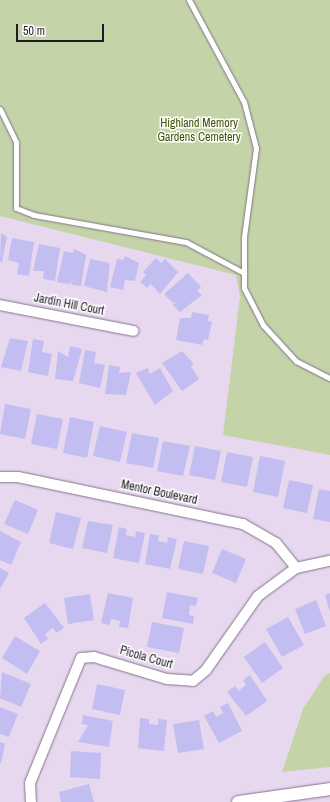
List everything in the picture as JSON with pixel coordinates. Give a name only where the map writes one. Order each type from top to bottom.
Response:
[{"type":"street","name":"Jardin Hill Court","points":[[0,305],[134,331]]},
{"type":"street","name":"Mentor Boulevard","points":[[0,477],[18,477],[243,524],[276,543],[296,568]]},
{"type":"street","name":"Picola Court","points":[[31,802],[30,783],[81,658],[94,657],[167,679],[193,681],[206,670],[258,596],[296,568],[330,560]]},
{"type":"street","points":[[238,802],[330,789]]},
{"type":"lane","points":[[189,0],[244,102],[256,148],[244,237],[244,288],[263,324],[296,361],[330,378]]},
{"type":"lane","points":[[0,109],[16,142],[16,208],[34,215],[186,242],[244,273]]},
{"type":"green space","name":"Highland Memory Gardens Cemetery","points":[[0,0],[330,0],[330,455],[223,435],[240,296],[236,275],[0,216]]},
{"type":"green space","points":[[330,673],[330,767],[282,772],[303,709],[325,675]]},
{"type":"building","points":[[1,233],[7,237],[2,262],[0,262]]},
{"type":"building","points":[[12,238],[34,242],[29,276],[17,274],[19,263],[8,260]]},
{"type":"building","points":[[39,244],[60,248],[55,281],[43,279],[44,271],[33,271]]},
{"type":"building","points":[[74,249],[86,255],[81,286],[72,285],[70,280],[70,284],[57,282],[64,251],[73,253]]},
{"type":"building","points":[[125,256],[139,263],[135,281],[125,280],[123,290],[110,287],[117,259],[124,260]]},
{"type":"building","points":[[156,258],[161,263],[165,259],[178,272],[160,294],[151,284],[147,288],[140,282],[146,275],[143,272]]},
{"type":"building","points":[[90,259],[110,263],[107,292],[84,286]]},
{"type":"building","points":[[188,273],[201,287],[197,291],[202,295],[180,312],[173,305],[178,301],[173,303],[164,294]]},
{"type":"building","points":[[192,312],[209,315],[208,321],[212,322],[208,340],[204,339],[202,345],[176,340],[180,318],[191,318]]},
{"type":"building","points":[[10,338],[28,341],[21,371],[1,367]]},
{"type":"building","points":[[33,339],[44,341],[42,352],[52,354],[48,376],[28,372]]},
{"type":"building","points":[[70,346],[82,349],[73,381],[55,379],[58,351],[68,357]]},
{"type":"building","points":[[85,350],[96,352],[94,363],[105,365],[100,388],[79,383]]},
{"type":"building","points":[[182,351],[194,364],[191,366],[199,379],[182,391],[162,363]]},
{"type":"building","points":[[109,365],[120,367],[119,373],[131,372],[126,395],[105,394]]},
{"type":"building","points":[[148,368],[150,374],[160,368],[173,391],[155,405],[136,373]]},
{"type":"building","points":[[5,404],[31,409],[25,439],[0,434]]},
{"type":"building","points":[[37,414],[63,419],[57,449],[31,444]]},
{"type":"building","points":[[70,417],[94,422],[87,458],[63,453]]},
{"type":"building","points":[[100,426],[127,432],[120,462],[93,456]]},
{"type":"building","points":[[132,433],[159,438],[153,468],[126,463]]},
{"type":"building","points":[[163,441],[190,446],[183,476],[157,471]]},
{"type":"building","points":[[195,446],[221,451],[215,480],[189,475]]},
{"type":"building","points":[[227,452],[253,457],[247,487],[221,482]]},
{"type":"building","points":[[260,456],[285,461],[278,497],[253,492]]},
{"type":"building","points":[[289,480],[313,485],[307,513],[283,508]]},
{"type":"building","points":[[319,489],[330,491],[330,522],[313,519]]},
{"type":"building","points":[[15,500],[38,510],[28,534],[4,524]]},
{"type":"building","points":[[56,512],[81,518],[73,549],[49,543]]},
{"type":"building","points":[[88,521],[113,525],[107,553],[82,548]]},
{"type":"building","points":[[119,527],[127,529],[126,535],[135,537],[136,531],[145,533],[139,563],[113,558]]},
{"type":"building","points":[[0,531],[21,542],[11,565],[0,560]]},
{"type":"building","points":[[150,534],[159,535],[158,541],[167,543],[168,537],[177,539],[170,569],[145,564]]},
{"type":"building","points":[[184,541],[209,546],[203,574],[178,569]]},
{"type":"building","points":[[222,549],[246,559],[236,583],[212,573]]},
{"type":"building","points":[[0,568],[9,573],[0,589]]},
{"type":"building","points":[[167,592],[198,598],[196,606],[190,605],[189,615],[194,616],[193,624],[162,618]]},
{"type":"building","points":[[108,593],[133,598],[128,628],[119,627],[120,621],[111,619],[110,625],[101,623]]},
{"type":"building","points":[[330,593],[330,612],[325,595]]},
{"type":"building","points":[[90,594],[94,620],[68,624],[64,598]]},
{"type":"building","points":[[316,600],[326,626],[305,634],[295,609]]},
{"type":"building","points":[[45,603],[64,628],[56,633],[53,628],[45,634],[48,639],[41,644],[24,618]]},
{"type":"building","points":[[288,617],[304,645],[282,657],[266,629]]},
{"type":"building","points":[[152,622],[184,628],[179,653],[147,647]]},
{"type":"building","points":[[15,636],[40,651],[27,674],[2,658]]},
{"type":"building","points":[[265,642],[283,668],[262,683],[244,657]]},
{"type":"building","points":[[2,672],[31,684],[21,707],[0,698]]},
{"type":"building","points":[[250,675],[267,701],[246,716],[227,692],[235,686],[238,691],[246,685],[243,680]]},
{"type":"building","points":[[97,684],[125,690],[120,715],[92,709]]},
{"type":"building","points":[[228,703],[242,731],[219,743],[204,716],[213,711],[216,717],[223,713],[220,707]]},
{"type":"building","points":[[0,707],[18,714],[9,737],[0,734]]},
{"type":"building","points":[[83,715],[113,721],[109,747],[78,742],[88,725],[82,724]]},
{"type":"building","points":[[140,718],[149,719],[149,724],[158,725],[158,719],[167,720],[164,751],[138,748]]},
{"type":"building","points":[[199,720],[204,749],[178,753],[173,724]]},
{"type":"building","points":[[0,742],[5,744],[1,763],[0,763]]},
{"type":"building","points":[[71,751],[101,753],[100,779],[70,777]]},
{"type":"building","points":[[89,784],[94,802],[61,802],[59,792]]}]
